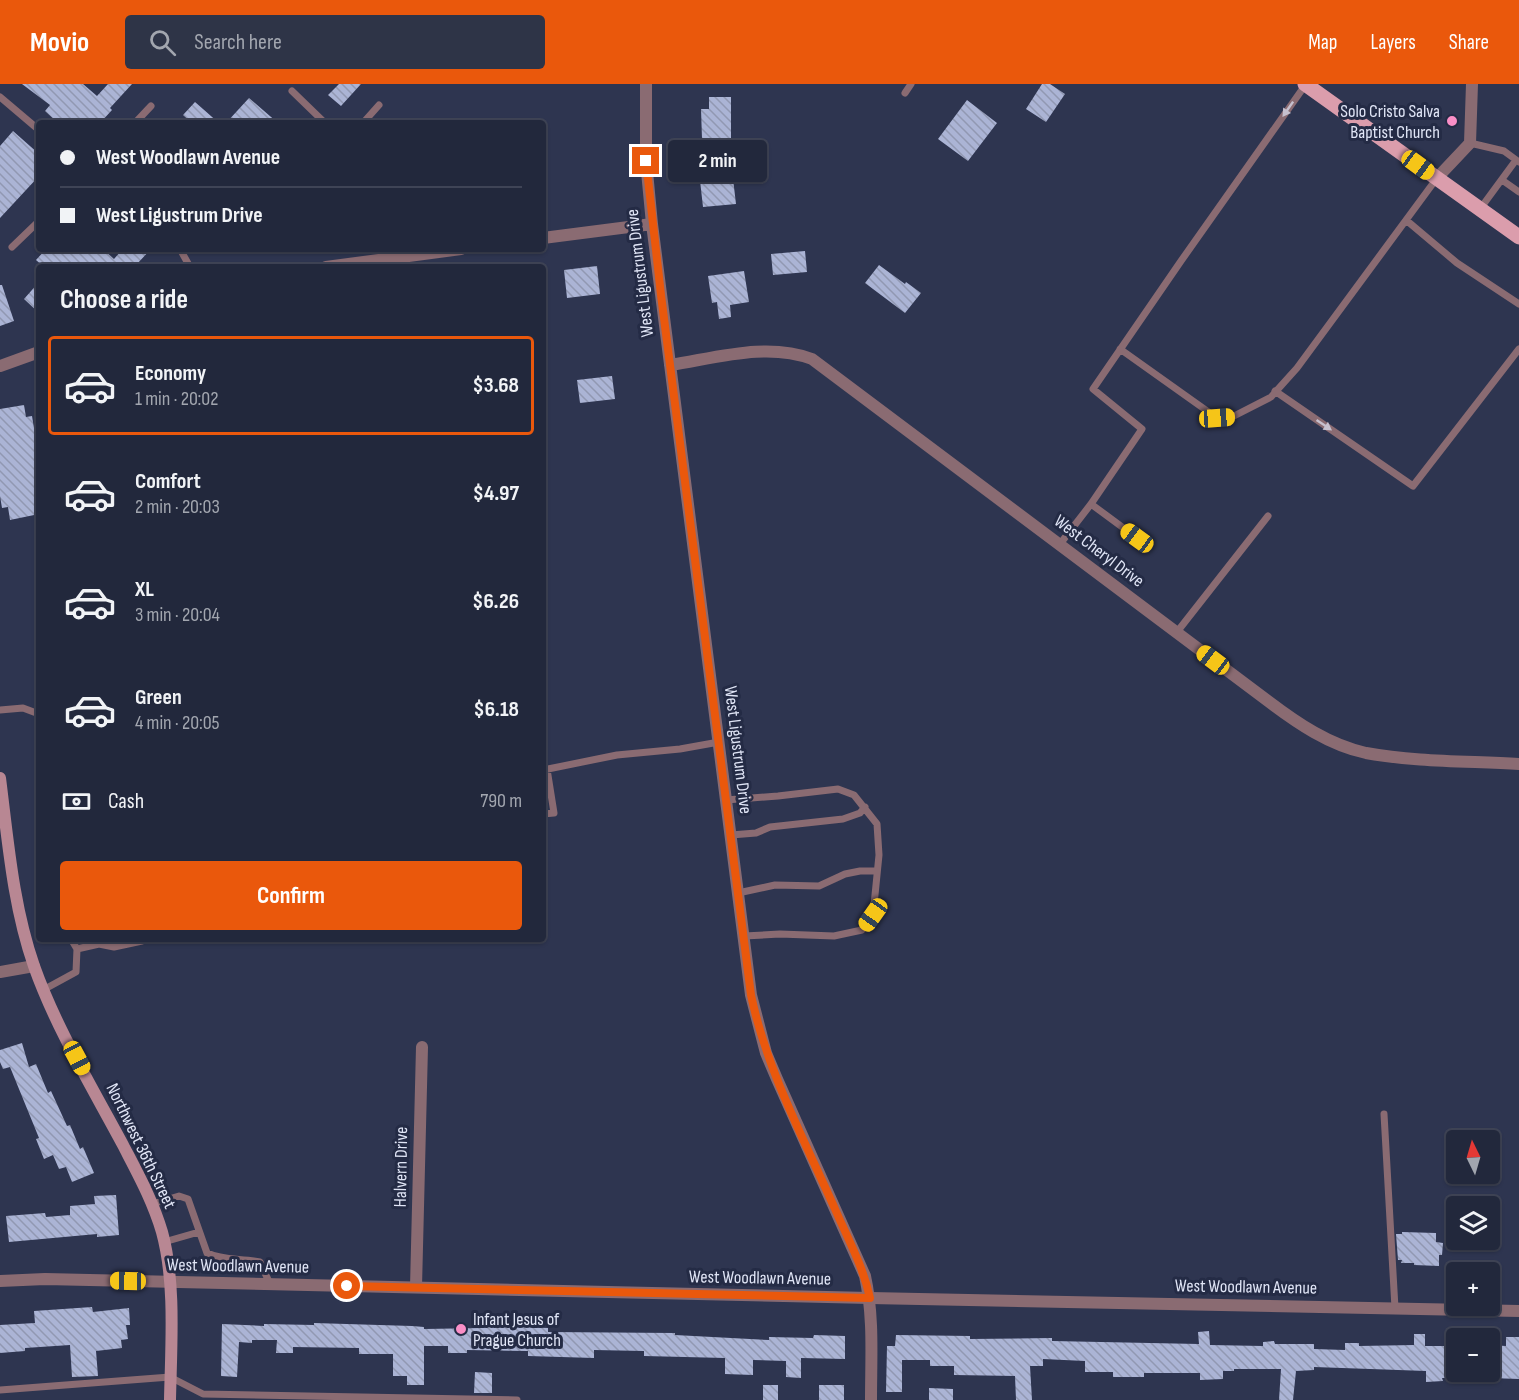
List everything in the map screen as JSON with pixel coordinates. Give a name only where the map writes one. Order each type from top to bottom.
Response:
[{"type":"main road","points":[[1305,84],[1519,237]]},
{"type":"main road","name":"Northwest 36th Street","points":[[0,778],[11,872],[26,941],[34,966],[152,1204],[164,1242],[172,1317],[170,1400]]},
{"type":"street","name":"West Ligustrum Drive","points":[[646,84],[646,161],[652,225],[751,995],[766,1053],[866,1276],[872,1325],[871,1400]]},
{"type":"street","points":[[1437,178],[1470,143],[1472,84]]},
{"type":"street","points":[[546,238],[652,225]]},
{"type":"street","points":[[346,264],[421,252]]},
{"type":"street","name":"West Cheryl Drive","points":[[670,365],[767,350],[798,353],[812,358],[1294,721],[1316,734],[1365,753],[1405,758],[1519,764]]},
{"type":"street","points":[[0,366],[36,353]]},
{"type":"street","points":[[0,972],[34,966]]},
{"type":"street","name":"Halvern Drive","points":[[416,1287],[422,1047]]},
{"type":"street","name":"West Woodlawn Avenue","points":[[0,1281],[45,1279],[1519,1311]]},
{"type":"lane","points":[[905,93],[911,84]]},
{"type":"lane","points":[[1060,544],[1091,504],[1142,429],[1093,389],[1305,84]]},
{"type":"lane","points":[[292,91],[322,120]]},
{"type":"lane","points":[[0,97],[36,127]]},
{"type":"lane","points":[[366,120],[379,105]]},
{"type":"lane","points":[[138,120],[152,106]]},
{"type":"lane","points":[[1470,143],[1504,151],[1518,161],[1480,209]]},
{"type":"lane","points":[[1120,349],[1217,418],[1232,417],[1270,397],[1297,368],[1437,178]]},
{"type":"lane","points":[[1502,180],[1519,192]]},
{"type":"lane","points":[[1406,220],[1457,262],[1519,304]]},
{"type":"lane","points":[[12,248],[36,224]]},
{"type":"lane","points":[[1275,391],[1413,486],[1519,349]]},
{"type":"lane","points":[[1091,504],[1137,538]]},
{"type":"lane","points":[[1177,632],[1268,516]]},
{"type":"lane","points":[[0,710],[23,708],[36,713]]},
{"type":"lane","points":[[546,770],[616,755],[680,749],[719,742]]},
{"type":"lane","points":[[546,775],[554,813],[546,814]]},
{"type":"lane","points":[[726,800],[838,789],[854,795],[877,824],[879,855],[873,915],[862,930],[834,936],[780,934],[744,936]]},
{"type":"lane","points":[[730,835],[756,833],[770,827],[843,819],[860,813],[865,807]]},
{"type":"lane","points":[[738,893],[775,885],[819,886],[845,874],[877,871]]},
{"type":"lane","points":[[44,990],[76,972],[77,949],[73,942]]},
{"type":"lane","points":[[77,949],[98,942]]},
{"type":"lane","points":[[103,942],[114,947],[137,942]]},
{"type":"lane","points":[[1384,1114],[1395,1308]]},
{"type":"lane","points":[[152,1204],[179,1196],[188,1199],[207,1253],[217,1258],[244,1258],[260,1262],[270,1284]]},
{"type":"lane","points":[[164,1242],[199,1232]]},
{"type":"lane","points":[[0,1390],[170,1377],[203,1395],[518,1400]]},
{"type":"building","points":[[22,84],[83,84],[97,96],[108,84],[132,84],[110,108],[112,110],[103,120],[55,120],[45,111],[50,105]]},
{"type":"building","points":[[339,84],[361,84],[341,106],[328,95]]},
{"type":"building","points":[[1042,84],[1050,84],[1065,94],[1046,122],[1026,109]]},
{"type":"building","points":[[709,97],[731,97],[731,139],[702,139],[701,109],[709,109]]},
{"type":"building","points":[[249,98],[275,120],[229,120]]},
{"type":"building","points":[[967,100],[997,123],[968,161],[938,139]]},
{"type":"building","points":[[195,102],[216,120],[189,120],[183,115]]},
{"type":"building","points":[[13,131],[36,151],[36,179],[0,218],[0,146]]},
{"type":"building","points":[[721,160],[722,171],[732,170],[736,204],[703,207],[698,163]]},
{"type":"building","points":[[805,251],[807,272],[773,275],[771,254]]},
{"type":"building","points":[[43,252],[106,252],[114,259],[120,252],[125,254],[127,252],[148,252],[137,264],[41,264],[36,260]]},
{"type":"building","points":[[879,265],[921,293],[905,313],[865,283]]},
{"type":"building","points":[[597,266],[600,294],[567,298],[564,270]]},
{"type":"building","points":[[744,271],[749,302],[730,305],[731,317],[719,319],[717,302],[712,303],[708,276]]},
{"type":"building","points":[[0,285],[2,285],[14,321],[0,326]]},
{"type":"building","points":[[36,285],[36,310],[24,299]]},
{"type":"building","points":[[612,376],[615,399],[580,403],[577,380]]},
{"type":"building","points":[[24,405],[26,417],[32,416],[36,440],[36,515],[10,520],[8,507],[2,508],[0,409]]},
{"type":"building","points":[[22,1043],[29,1067],[36,1064],[48,1093],[51,1091],[80,1149],[83,1147],[94,1173],[72,1182],[66,1167],[59,1169],[53,1155],[44,1159],[36,1139],[39,1138],[10,1067],[3,1069],[0,1062],[0,1050]]},
{"type":"building","points":[[116,1195],[119,1235],[97,1237],[97,1234],[9,1242],[6,1216],[45,1213],[46,1217],[70,1215],[70,1206],[95,1204],[94,1196]]},
{"type":"building","points":[[1402,1232],[1436,1233],[1436,1242],[1443,1243],[1442,1255],[1439,1255],[1439,1266],[1401,1263],[1402,1260],[1398,1260],[1396,1234],[1402,1234]]},
{"type":"building","points":[[92,1307],[93,1312],[129,1308],[130,1325],[126,1325],[128,1339],[121,1340],[122,1348],[96,1351],[98,1376],[72,1377],[70,1345],[25,1348],[25,1351],[0,1353],[0,1325],[35,1323],[34,1311]]},
{"type":"building","points":[[314,1323],[412,1326],[424,1327],[424,1329],[482,1328],[482,1326],[548,1328],[548,1332],[675,1333],[675,1335],[769,1340],[769,1337],[845,1336],[845,1359],[801,1358],[801,1378],[786,1377],[786,1361],[753,1360],[753,1375],[725,1374],[725,1358],[644,1356],[644,1351],[594,1350],[594,1358],[528,1356],[528,1351],[467,1350],[467,1353],[448,1353],[448,1346],[424,1346],[424,1385],[407,1385],[407,1376],[393,1376],[393,1354],[359,1354],[359,1348],[293,1347],[293,1353],[276,1353],[277,1340],[252,1340],[252,1343],[239,1342],[237,1377],[221,1376],[222,1324],[264,1326],[264,1324],[314,1325]]},
{"type":"building","points":[[1209,1331],[1210,1345],[1263,1346],[1263,1342],[1274,1341],[1275,1344],[1314,1344],[1314,1349],[1345,1350],[1345,1343],[1359,1343],[1359,1346],[1414,1345],[1414,1334],[1425,1334],[1425,1346],[1446,1346],[1446,1378],[1442,1378],[1443,1381],[1426,1382],[1426,1371],[1314,1367],[1314,1370],[1296,1371],[1293,1400],[1279,1400],[1281,1369],[1234,1369],[1234,1371],[1223,1371],[1223,1379],[1200,1380],[1200,1373],[1144,1373],[1144,1377],[1113,1377],[1113,1372],[1085,1372],[1085,1361],[1043,1359],[1043,1366],[1030,1366],[1032,1400],[1016,1400],[1015,1376],[954,1375],[954,1366],[930,1366],[930,1360],[902,1360],[902,1392],[886,1392],[887,1346],[895,1346],[896,1335],[970,1336],[970,1339],[1052,1338],[1052,1341],[1199,1344],[1198,1332]]},
{"type":"building","points":[[1506,1337],[1519,1337],[1519,1379],[1500,1378],[1500,1346],[1506,1346]]},
{"type":"building","points":[[475,1372],[492,1373],[492,1393],[474,1393]]},
{"type":"building","points":[[763,1385],[778,1385],[778,1400],[763,1400]]},
{"type":"building","points":[[819,1385],[844,1385],[844,1400],[819,1400]]},
{"type":"building","points":[[929,1388],[953,1389],[953,1400],[929,1400]]},
{"type":"place","name":"Solo Cristo Salva Baptist Church","points":[[1452,121]]},
{"type":"place","name":"Infant Jesus of Prague Church","points":[[461,1329]]},
{"type":"route","points":[[347,1286],[870,1298],[866,1276],[858,1257],[840,1222],[766,1053],[751,995],[652,225],[646,161]]}]
